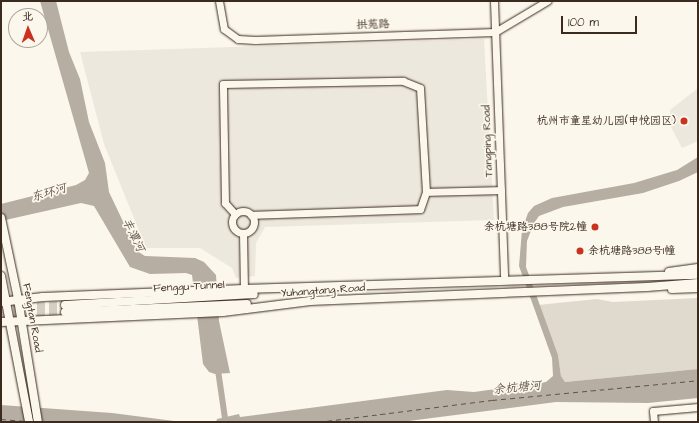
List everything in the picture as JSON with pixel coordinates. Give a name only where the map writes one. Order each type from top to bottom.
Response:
[{"type":"main road","name":"Fengtan Road","points":[[2,222],[18,300],[38,422]]},
{"type":"main road","name":"Yuhangtang Road","points":[[630,278],[698,268]]},
{"type":"main road","name":"Yuhangtang Road","points":[[1,322],[21,322],[192,303],[223,293],[244,289],[315,289],[531,279],[630,278],[698,275]]},
{"type":"main road","name":"Fengtan Road","points":[[1,276],[3,301],[10,322],[29,422]]},
{"type":"main road","name":"Yuhangtang Road","points":[[310,301],[522,293],[698,283]]},
{"type":"main road","name":"Yuhangtang Road","points":[[647,287],[698,288]]},
{"type":"main road","name":"Fenggu Tunnel","points":[[223,293],[315,289]]},
{"type":"main road","name":"Yuhangtang Road","points":[[3,301],[192,303],[224,309]]},
{"type":"main road","name":"Fenggu Tunnel","points":[[224,309],[310,301]]},
{"type":"main road","name":"Fenggu Tunnel","points":[[65,309],[192,303]]},
{"type":"street","name":"拱苑路","points":[[219,1],[224,29],[230,35],[245,40],[495,32],[547,1]]},
{"type":"street","name":"Tangping Road","points":[[494,1],[504,280]]},
{"type":"street","points":[[403,81],[420,88],[426,192],[420,209],[251,215],[242,211],[235,214],[226,203],[223,84],[403,81]]},
{"type":"street","points":[[426,192],[501,190]]},
{"type":"street","points":[[235,214],[232,225],[236,231],[243,233],[249,231],[254,225],[251,215]]},
{"type":"street","points":[[243,233],[244,289]]},
{"type":"street","points":[[654,422],[653,411],[698,407]]},
{"type":"shaded area","points":[[484,39],[494,220],[265,227],[256,243],[255,276],[236,278],[232,268],[200,248],[146,248],[104,144],[80,52]]},
{"type":"shaded area","name":"杭州市童星幼儿园(申悦园区)","points":[[698,88],[698,141],[682,148],[671,127],[670,110]]},
{"type":"shaded area","points":[[698,298],[698,369],[565,382],[561,376],[558,355],[538,305],[597,299],[613,302]]},
{"type":"water","name":"东环河","points":[[40,1],[56,1],[69,52],[80,79],[89,122],[105,163],[109,192],[137,251],[145,256],[195,258],[204,262],[216,275],[219,321],[230,373],[215,374],[209,372],[203,364],[192,275],[186,273],[150,274],[130,267],[94,206],[81,203],[1,221],[1,204],[76,185],[85,180],[89,173],[48,29],[48,8],[42,8]]},
{"type":"water","name":"余杭塘河","points":[[698,157],[698,172],[679,181],[643,193],[563,207],[539,216],[534,223],[527,241],[526,267],[558,355],[561,376],[565,382],[698,369],[698,398],[648,403],[556,402],[401,422],[216,422],[217,419],[239,414],[240,417],[447,390],[474,392],[546,382],[553,376],[552,358],[519,266],[522,230],[528,213],[534,206],[552,198],[634,183],[677,170]]},
{"type":"water","points":[[1,405],[112,413],[182,422],[1,422]]},
{"type":"waterway","name":"丰潭河","points":[[218,367],[226,422]]},
{"type":"ferry route","points":[[318,422],[492,400],[698,380]]},
{"type":"ferry route","points":[[1,419],[25,421]]},
{"type":"tunnel","points":[[1,308],[65,305]]},
{"type":"tunnel","points":[[1,314],[65,312]]},
{"type":"place","name":"杭州市童星幼儿园(申悦园区)","points":[[684,121]]},
{"type":"place","name":"余杭塘路388号院2幢","points":[[595,227]]},
{"type":"place","name":"余杭塘路388号1幢","points":[[580,251]]}]
